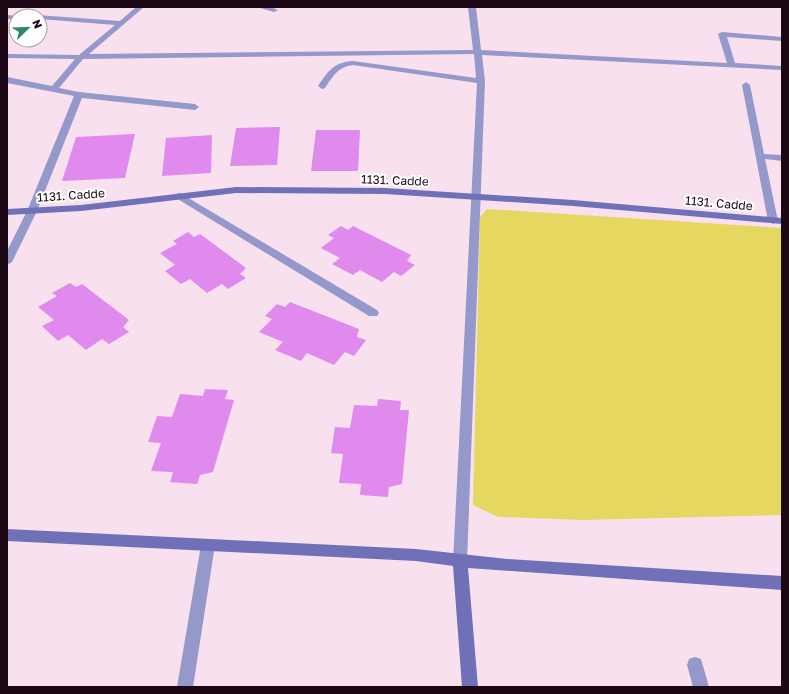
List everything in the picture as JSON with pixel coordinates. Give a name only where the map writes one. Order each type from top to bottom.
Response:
[{"type":"street","points":[[54,89],[81,57],[140,7]]},
{"type":"street","points":[[261,7],[274,10]]},
{"type":"street","points":[[470,687],[460,562],[481,81],[472,7]]},
{"type":"street","points":[[48,18],[122,23]]},
{"type":"street","points":[[732,65],[722,34],[782,39]]},
{"type":"street","points":[[7,56],[81,57],[477,52],[782,68]]},
{"type":"street","points":[[322,86],[335,67],[353,63],[481,81]]},
{"type":"street","points":[[7,80],[9,79],[79,95],[195,107]]},
{"type":"street","points":[[746,85],[760,156],[777,221]]},
{"type":"street","points":[[7,262],[32,211],[79,95]]},
{"type":"street","points":[[760,156],[782,158]]},
{"type":"street","name":"1131. Cadde","points":[[7,212],[81,208],[236,190],[384,191],[581,204],[777,221]]},
{"type":"street","points":[[180,196],[373,313]]},
{"type":"street","points":[[7,535],[416,555],[460,562],[625,573],[741,578],[782,583]]},
{"type":"street","points":[[185,687],[208,545]]},
{"type":"street","points":[[695,665],[701,687]]},
{"type":"shaded area","points":[[487,209],[782,228],[782,515],[582,520],[498,517],[473,505],[480,217]]},
{"type":"building","points":[[280,127],[277,165],[230,166],[236,128]]},
{"type":"building","points":[[316,130],[360,130],[358,171],[311,171]]},
{"type":"building","points":[[135,134],[125,178],[62,181],[76,137]]},
{"type":"building","points":[[212,135],[211,173],[162,176],[166,138]]},
{"type":"building","points":[[341,226],[348,230],[353,226],[411,255],[407,261],[415,265],[401,276],[394,272],[382,282],[360,270],[353,275],[332,264],[340,258],[321,248],[334,238],[328,235]]},
{"type":"building","points":[[188,232],[194,237],[200,234],[246,268],[240,274],[246,278],[228,289],[222,284],[207,293],[190,279],[181,284],[165,271],[175,265],[160,253],[177,244],[173,241]]},
{"type":"building","points":[[70,283],[76,287],[82,284],[129,320],[123,327],[129,332],[109,344],[102,339],[86,350],[68,335],[58,341],[42,326],[54,320],[38,307],[57,296],[52,293]]},
{"type":"building","points":[[290,302],[359,329],[357,337],[366,340],[354,356],[345,352],[334,365],[307,353],[301,361],[275,350],[283,342],[259,332],[272,319],[265,316],[277,304],[285,307]]},
{"type":"building","points":[[205,389],[228,390],[225,399],[234,400],[213,472],[200,475],[197,484],[170,482],[173,472],[151,471],[161,443],[148,442],[157,416],[172,417],[180,394],[203,396]]},
{"type":"building","points":[[378,399],[401,401],[400,410],[409,410],[402,484],[389,487],[388,497],[360,495],[361,484],[339,483],[343,454],[331,453],[335,427],[350,428],[354,405],[377,406]]}]
